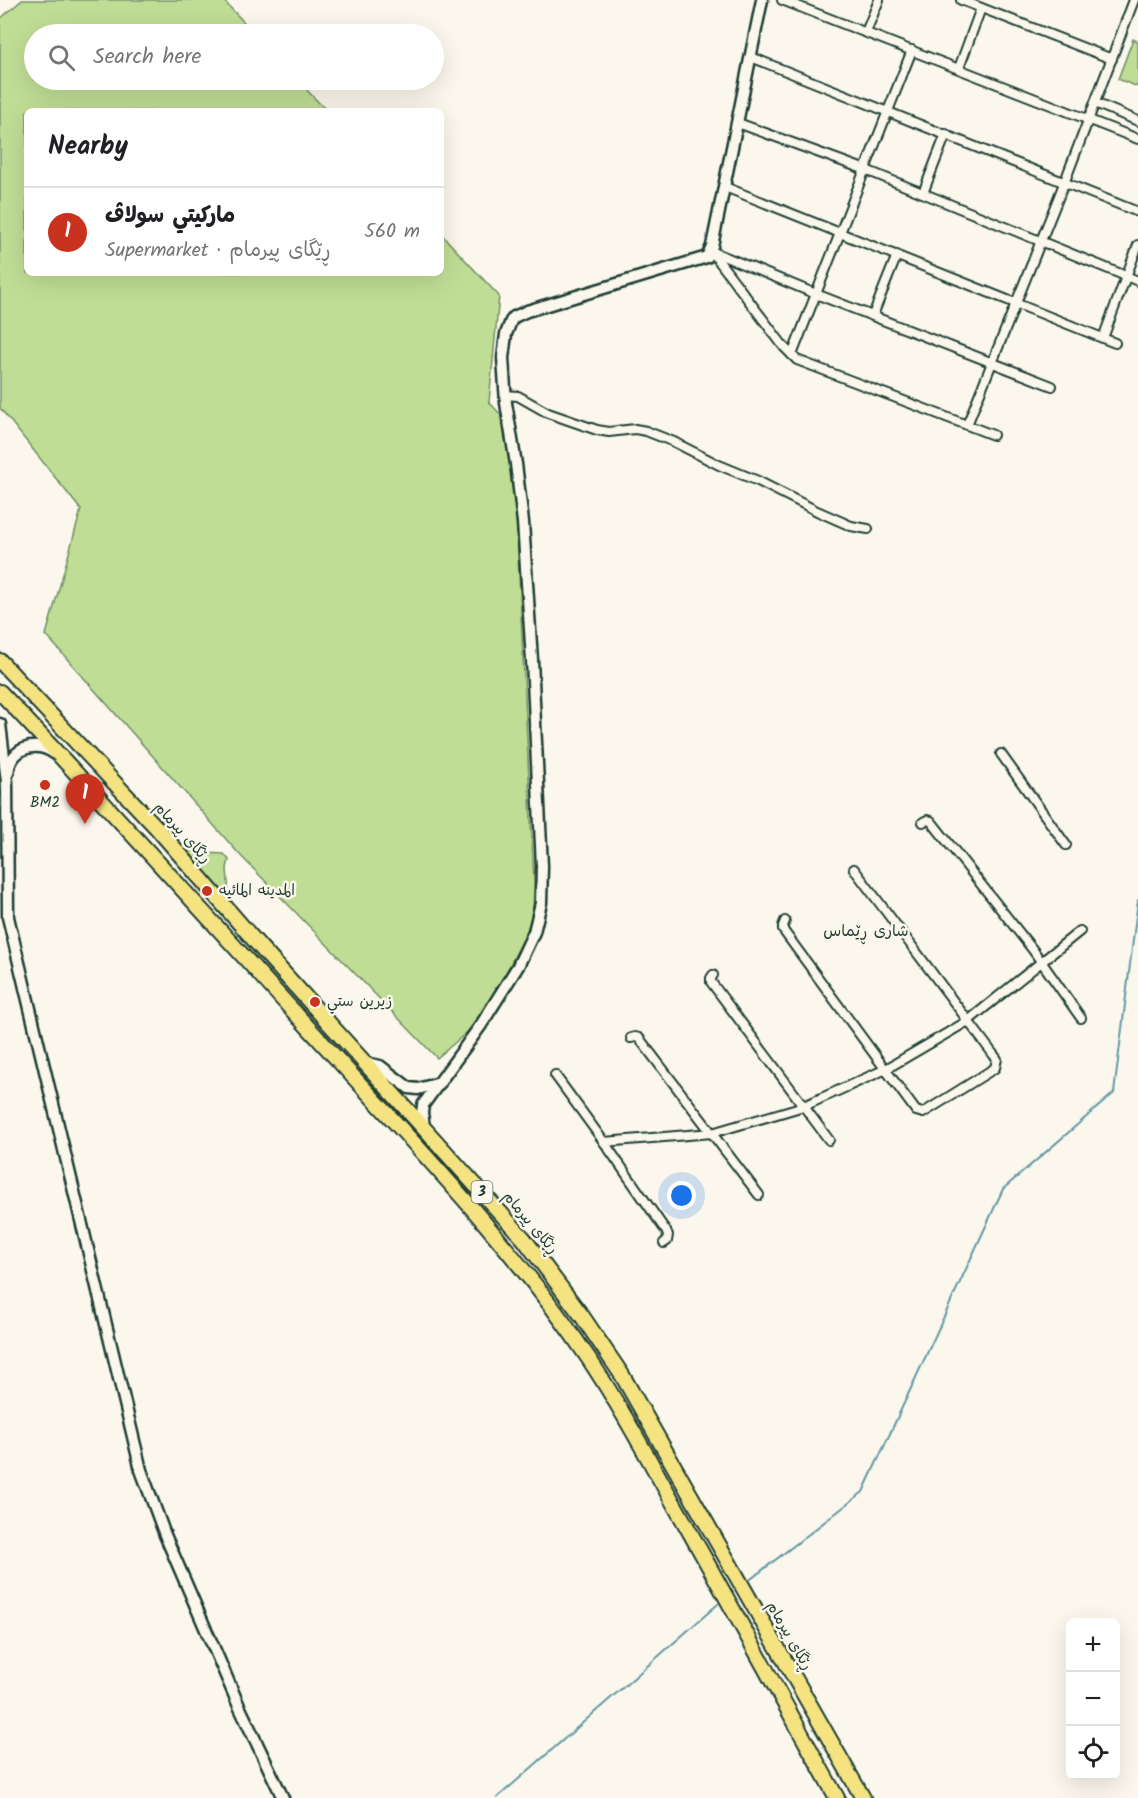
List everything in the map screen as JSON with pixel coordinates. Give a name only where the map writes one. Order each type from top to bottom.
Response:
[{"type":"highway","name":"ڕێگای پیرمام","points":[[0,661],[187,862],[261,948],[524,1239],[582,1316],[622,1375],[863,1798]]},
{"type":"highway","name":"3","points":[[0,692],[176,882],[435,1167],[509,1252],[589,1359],[695,1541],[837,1798]]},
{"type":"highway","points":[[176,882],[187,862]]},
{"type":"street","points":[[424,1127],[423,1105],[481,1025],[519,966],[534,932],[541,903],[542,866],[523,522],[505,395],[504,340],[514,317],[527,311],[707,257],[711,251],[762,0]]},
{"type":"street","points":[[782,0],[1138,139]]},
{"type":"street","points":[[866,32],[879,0]]},
{"type":"street","points":[[961,0],[1112,59]]},
{"type":"street","points":[[967,425],[1065,182],[1134,0]]},
{"type":"street","points":[[959,68],[981,8]]},
{"type":"street","points":[[792,355],[912,50]]},
{"type":"street","points":[[751,57],[1138,212]]},
{"type":"street","points":[[1095,103],[1138,121]]},
{"type":"street","points":[[738,123],[866,170],[1138,281]]},
{"type":"street","points":[[923,193],[946,134]]},
{"type":"street","points":[[724,187],[1115,343]]},
{"type":"street","points":[[1102,338],[1138,245]]},
{"type":"street","points":[[711,251],[1052,386]]},
{"type":"street","points":[[711,251],[797,360],[993,435]]},
{"type":"street","points":[[873,315],[897,255]]},
{"type":"street","points":[[505,395],[518,396],[548,413],[597,430],[609,432],[635,429],[664,438],[758,481],[816,511],[851,526],[868,529]]},
{"type":"street","points":[[0,724],[7,782]]},
{"type":"street","points":[[63,758],[47,748],[28,747],[19,751],[12,758],[8,767],[8,917],[141,1470],[170,1546],[239,1706],[283,1798]]},
{"type":"street","points":[[1001,754],[1066,844]]},
{"type":"street","points":[[923,822],[931,821],[1041,962],[1081,1018]]},
{"type":"street","points":[[785,921],[783,930],[916,1111],[923,1113],[995,1068],[997,1059],[854,869]]},
{"type":"street","points":[[604,1142],[711,1133],[804,1106],[886,1069],[968,1021],[1080,931]]},
{"type":"street","points":[[713,975],[711,982],[829,1140]]},
{"type":"street","points":[[631,1038],[639,1038],[759,1195]]},
{"type":"street","points":[[366,1063],[380,1066],[409,1088],[418,1089],[440,1083]]},
{"type":"street","points":[[555,1075],[666,1231],[668,1235],[664,1243]]},
{"type":"green space","points":[[22,0],[223,0],[246,24],[24,24],[24,90],[307,90],[324,108],[24,108],[24,276],[444,276],[444,237],[499,296],[489,402],[503,417],[516,513],[534,881],[533,914],[524,938],[503,978],[473,1027],[437,1058],[240,855],[46,635],[81,510],[0,408],[0,19]]},
{"type":"green space","points":[[1133,39],[1138,41],[1138,87],[1118,79]]},
{"type":"green space","points":[[185,849],[224,854],[229,860],[227,868],[229,898]]},
{"type":"waterway","points":[[747,1582],[863,1492],[1003,1189],[1114,1093],[1138,900]]},
{"type":"waterway","points":[[497,1798],[718,1604]]},
{"type":"place","name":"BM2","points":[[45,785]]},
{"type":"place","name":"ماركيتي سولاڤ","points":[[85,824]]},
{"type":"place","name":"المدينه المائيه","points":[[207,891]]},
{"type":"place","name":"زيرين ستي","points":[[315,1002]]},
{"type":"district","name":"شاری ڕێماس","points":[[866,931]]}]
